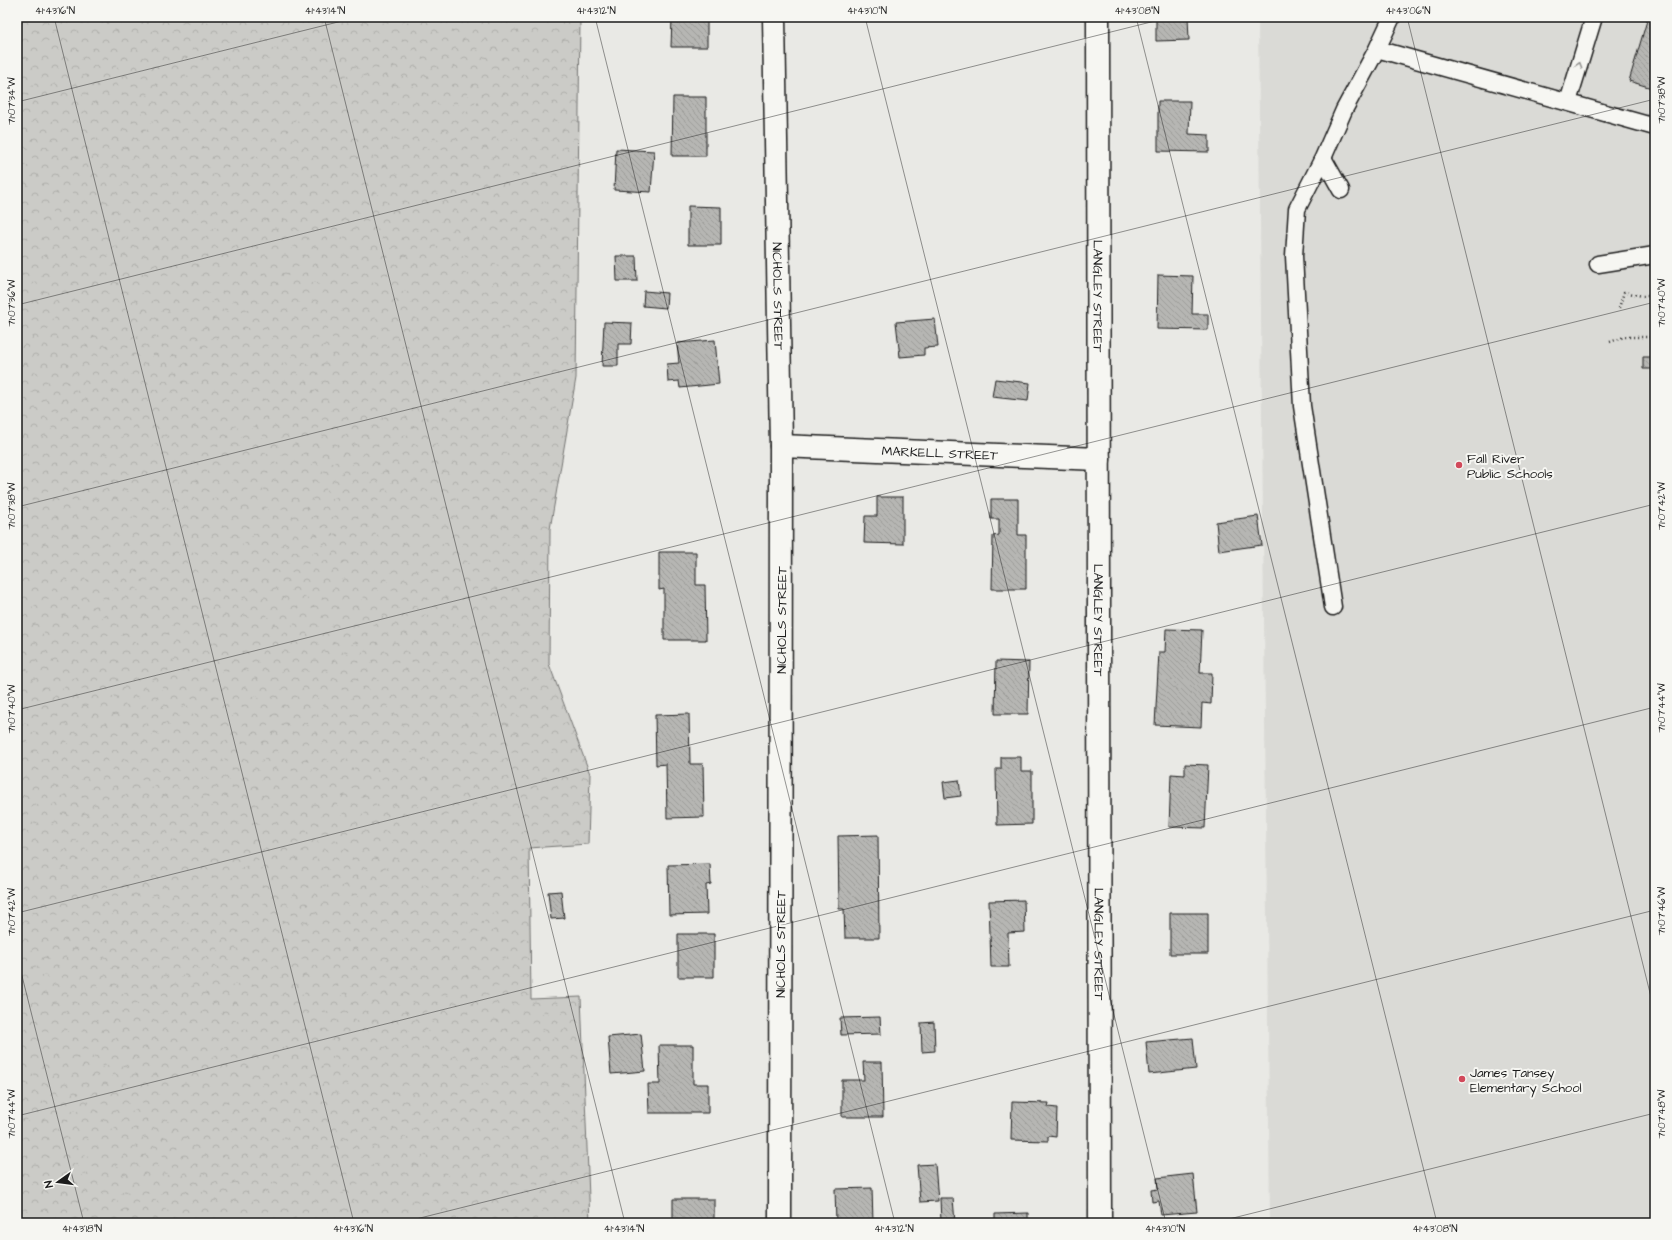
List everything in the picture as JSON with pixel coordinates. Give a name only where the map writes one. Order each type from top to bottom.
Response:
[{"type":"street","name":"NICHOLS STREET","points":[[774,17],[781,446],[780,1223]]},
{"type":"street","name":"LANGLEY STREET","points":[[1098,17],[1100,1223]]},
{"type":"street","name":"MARKELL STREET","points":[[781,446],[1099,459]]},
{"type":"lane","points":[[1333,607],[1302,406],[1294,256],[1297,209],[1323,158],[1344,110],[1377,49],[1392,17]]},
{"type":"lane","points":[[1568,102],[1594,17]]},
{"type":"lane","points":[[1377,49],[1655,127]]},
{"type":"lane","points":[[1323,158],[1341,190]]},
{"type":"lane","points":[[1598,264],[1655,254]]},
{"type":"path","points":[[1619,308],[1624,292],[1642,296],[1655,296]]},
{"type":"path","points":[[1610,342],[1624,337],[1655,337]]},
{"type":"shaded area","name":"Fall River Public Schools","points":[[1258,17],[1655,17],[1655,1223],[1270,1223]]},
{"type":"green space","points":[[17,17],[580,17],[576,378],[550,529],[549,664],[590,774],[588,844],[529,848],[531,999],[581,997],[590,1223],[17,1223]]},
{"type":"building","points":[[672,17],[707,17],[707,47],[671,47]]},
{"type":"building","points":[[1156,17],[1188,17],[1189,40],[1156,41]]},
{"type":"building","points":[[1648,17],[1655,17],[1655,89],[1629,81]]},
{"type":"building","points":[[673,97],[706,97],[706,156],[672,156]]},
{"type":"building","points":[[1158,101],[1190,101],[1189,134],[1209,135],[1209,152],[1158,151]]},
{"type":"building","points":[[616,149],[654,151],[651,192],[614,190]]},
{"type":"building","points":[[688,206],[721,207],[721,245],[688,245]]},
{"type":"building","points":[[616,256],[636,256],[637,281],[617,281]]},
{"type":"building","points":[[1158,275],[1193,276],[1192,314],[1208,314],[1208,330],[1157,329]]},
{"type":"building","points":[[644,291],[667,293],[666,308],[643,306]]},
{"type":"building","points":[[935,319],[938,347],[924,348],[924,355],[900,357],[896,322]]},
{"type":"building","points":[[604,322],[632,323],[631,344],[618,344],[618,366],[602,366]]},
{"type":"building","points":[[715,340],[719,384],[680,388],[679,381],[668,382],[667,364],[679,363],[677,343]]},
{"type":"building","points":[[1643,357],[1655,357],[1655,369],[1643,369]]},
{"type":"building","points":[[995,379],[1030,383],[1028,401],[992,397]]},
{"type":"building","points":[[877,497],[903,497],[903,544],[864,543],[865,516],[877,516]]},
{"type":"building","points":[[991,499],[1018,499],[1018,535],[1026,535],[1026,589],[992,589],[993,536],[999,535],[999,519],[991,519]]},
{"type":"building","points":[[1258,516],[1262,545],[1219,551],[1216,522]]},
{"type":"building","points":[[659,552],[696,552],[696,585],[705,585],[706,640],[664,640],[664,589],[659,590]]},
{"type":"building","points":[[1166,629],[1202,630],[1200,673],[1212,673],[1211,704],[1202,703],[1201,727],[1155,725],[1159,652],[1165,652]]},
{"type":"building","points":[[996,661],[1029,662],[1028,714],[995,714]]},
{"type":"building","points":[[689,714],[690,764],[703,764],[704,817],[667,818],[666,764],[656,765],[655,715]]},
{"type":"building","points":[[1001,757],[1021,757],[1021,771],[1032,771],[1032,824],[997,825],[996,769],[1001,769]]},
{"type":"building","points":[[1185,764],[1208,765],[1205,828],[1169,827],[1171,774],[1185,775]]},
{"type":"building","points":[[959,780],[961,796],[945,798],[943,782]]},
{"type":"building","points":[[878,835],[879,938],[845,938],[844,909],[839,909],[838,836]]},
{"type":"building","points":[[710,864],[711,884],[706,885],[707,914],[669,915],[668,865]]},
{"type":"building","points":[[561,891],[564,918],[551,919],[548,892]]},
{"type":"building","points":[[1024,900],[1025,932],[1008,933],[1009,967],[991,967],[989,901]]},
{"type":"building","points":[[1170,913],[1208,913],[1208,954],[1170,954]]},
{"type":"building","points":[[678,934],[714,934],[714,977],[678,977]]},
{"type":"building","points":[[880,1017],[881,1034],[841,1035],[840,1018]]},
{"type":"building","points":[[934,1022],[935,1051],[922,1052],[921,1023]]},
{"type":"building","points":[[641,1034],[645,1071],[611,1074],[608,1037]]},
{"type":"building","points":[[1193,1038],[1196,1069],[1149,1074],[1146,1042]]},
{"type":"building","points":[[659,1045],[693,1045],[693,1084],[708,1084],[708,1113],[649,1113],[648,1084],[660,1084]]},
{"type":"building","points":[[863,1062],[882,1062],[883,1117],[842,1117],[842,1080],[864,1080]]},
{"type":"building","points":[[1012,1102],[1049,1103],[1048,1107],[1057,1108],[1056,1137],[1048,1136],[1048,1141],[1011,1140]]},
{"type":"building","points":[[935,1164],[938,1201],[920,1202],[917,1165]]},
{"type":"building","points":[[1193,1174],[1197,1212],[1161,1215],[1159,1201],[1152,1202],[1151,1190],[1158,1189],[1157,1178]]},
{"type":"building","points":[[872,1188],[873,1223],[836,1223],[835,1189]]},
{"type":"building","points":[[940,1198],[953,1198],[955,1223],[941,1223]]},
{"type":"building","points":[[673,1199],[714,1199],[714,1223],[673,1223]]},
{"type":"building","points":[[1028,1213],[1028,1223],[995,1223],[995,1214]]},
{"type":"place","name":"Fall River Public Schools","points":[[1459,465]]},
{"type":"place","name":"James Tansey Elementary School","points":[[1462,1079]]}]
